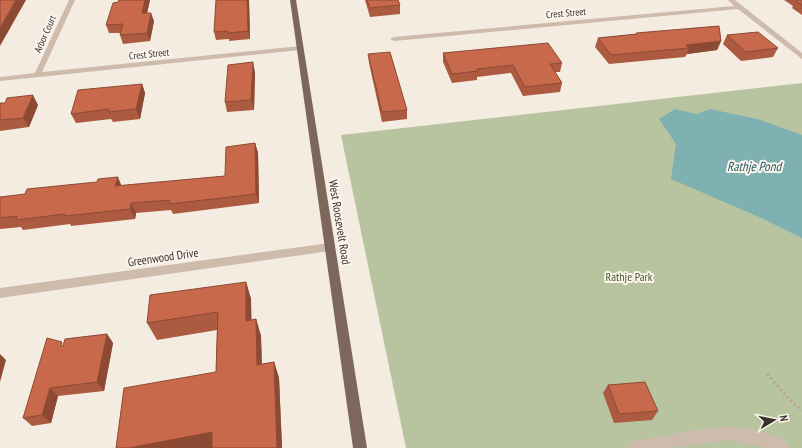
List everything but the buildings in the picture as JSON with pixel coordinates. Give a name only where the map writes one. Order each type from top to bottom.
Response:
[{"type":"main road","name":"West Roosevelt Road","points":[[293,0],[360,448]]},
{"type":"street","name":"Arbor Court","points":[[37,76],[72,0]]},
{"type":"street","points":[[731,0],[802,56]]},
{"type":"street","name":"Crest Street","points":[[394,39],[739,7]]},
{"type":"street","name":"Crest Street","points":[[0,79],[300,48]]},
{"type":"street","name":"Greenwood Drive","points":[[0,293],[330,247]]},
{"type":"street","points":[[634,448],[690,438],[731,433],[776,443],[784,448]]},
{"type":"path","points":[[767,374],[792,402],[802,410]]},
{"type":"green space","name":"Rathje Park","points":[[802,83],[802,448],[406,448],[341,135]]},
{"type":"water","name":"Rathje Pond","points":[[675,109],[697,114],[710,109],[757,119],[802,135],[802,238],[759,217],[671,179],[676,144],[659,119]]}]
